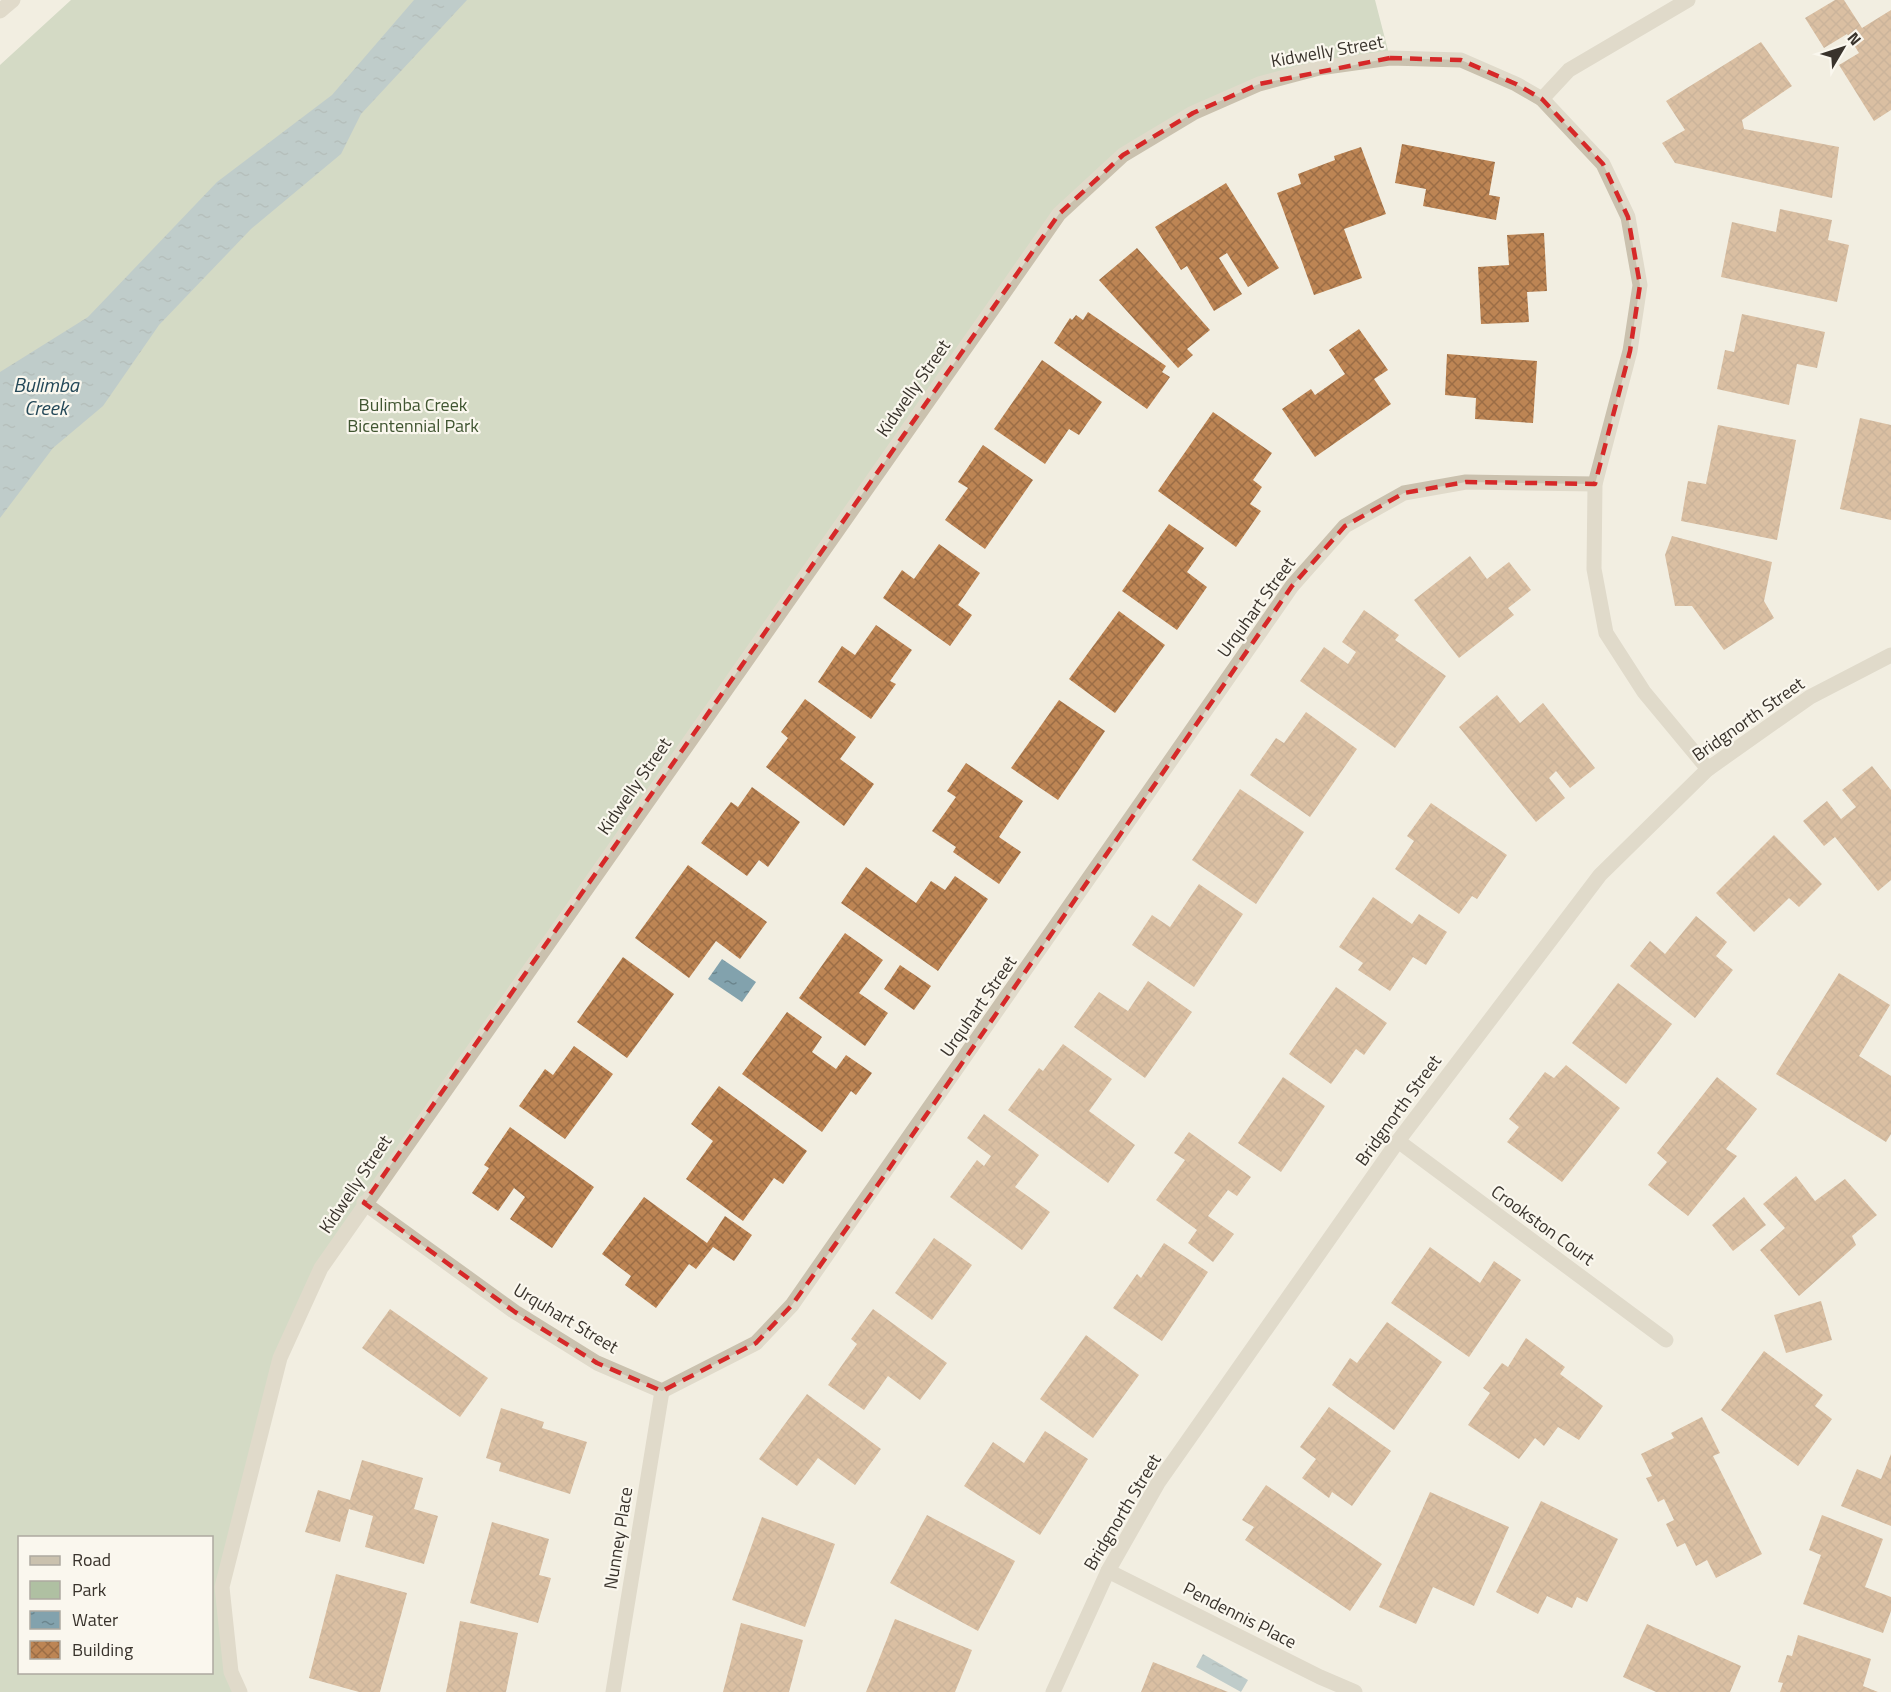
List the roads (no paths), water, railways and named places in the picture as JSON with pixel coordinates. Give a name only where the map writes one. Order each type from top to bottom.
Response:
[{"type":"street","points":[[0,11],[12,0]]},
{"type":"street","points":[[1542,99],[1569,70],[1688,0]]},
{"type":"street","name":"Kidwelly Street","points":[[240,1692],[231,1672],[222,1587],[280,1358],[321,1268],[364,1203],[1045,234],[1067,207],[1123,155],[1193,113],[1258,84],[1319,68],[1390,58],[1461,60],[1516,84],[1542,99],[1603,164],[1628,218],[1640,285],[1630,351],[1595,484],[1594,568],[1606,633],[1644,692],[1708,769]]},
{"type":"street","name":"Urquhart Street","points":[[364,1203],[515,1312],[597,1363],[662,1391],[756,1343],[792,1305],[1292,586],[1345,526],[1404,493],[1466,482],[1595,484]]},
{"type":"street","name":"Bridgnorth Street","points":[[1053,1692],[1108,1570],[1158,1483],[1398,1141],[1600,875],[1708,769],[1810,697],[1891,655]]},
{"type":"street","name":"Crookston Court","points":[[1398,1141],[1666,1340]]},
{"type":"street","name":"Nunney Place","points":[[613,1692],[662,1391]]},
{"type":"street","name":"Pendennis Place","points":[[1108,1570],[1320,1677],[1355,1692]]},
{"type":"water","name":"Bulimba Creek","points":[[414,0],[467,0],[361,114],[341,154],[251,229],[159,325],[103,406],[53,448],[0,518],[0,372],[88,317],[217,182],[332,95]]},
{"type":"water","points":[[722,959],[756,982],[742,1002],[708,979]]},
{"type":"water","points":[[1203,1654],[1248,1680],[1241,1692],[1196,1667]]},
{"type":"park label","name":"Bulimba Creek Bicentennial Park","points":[[413,414]]}]
